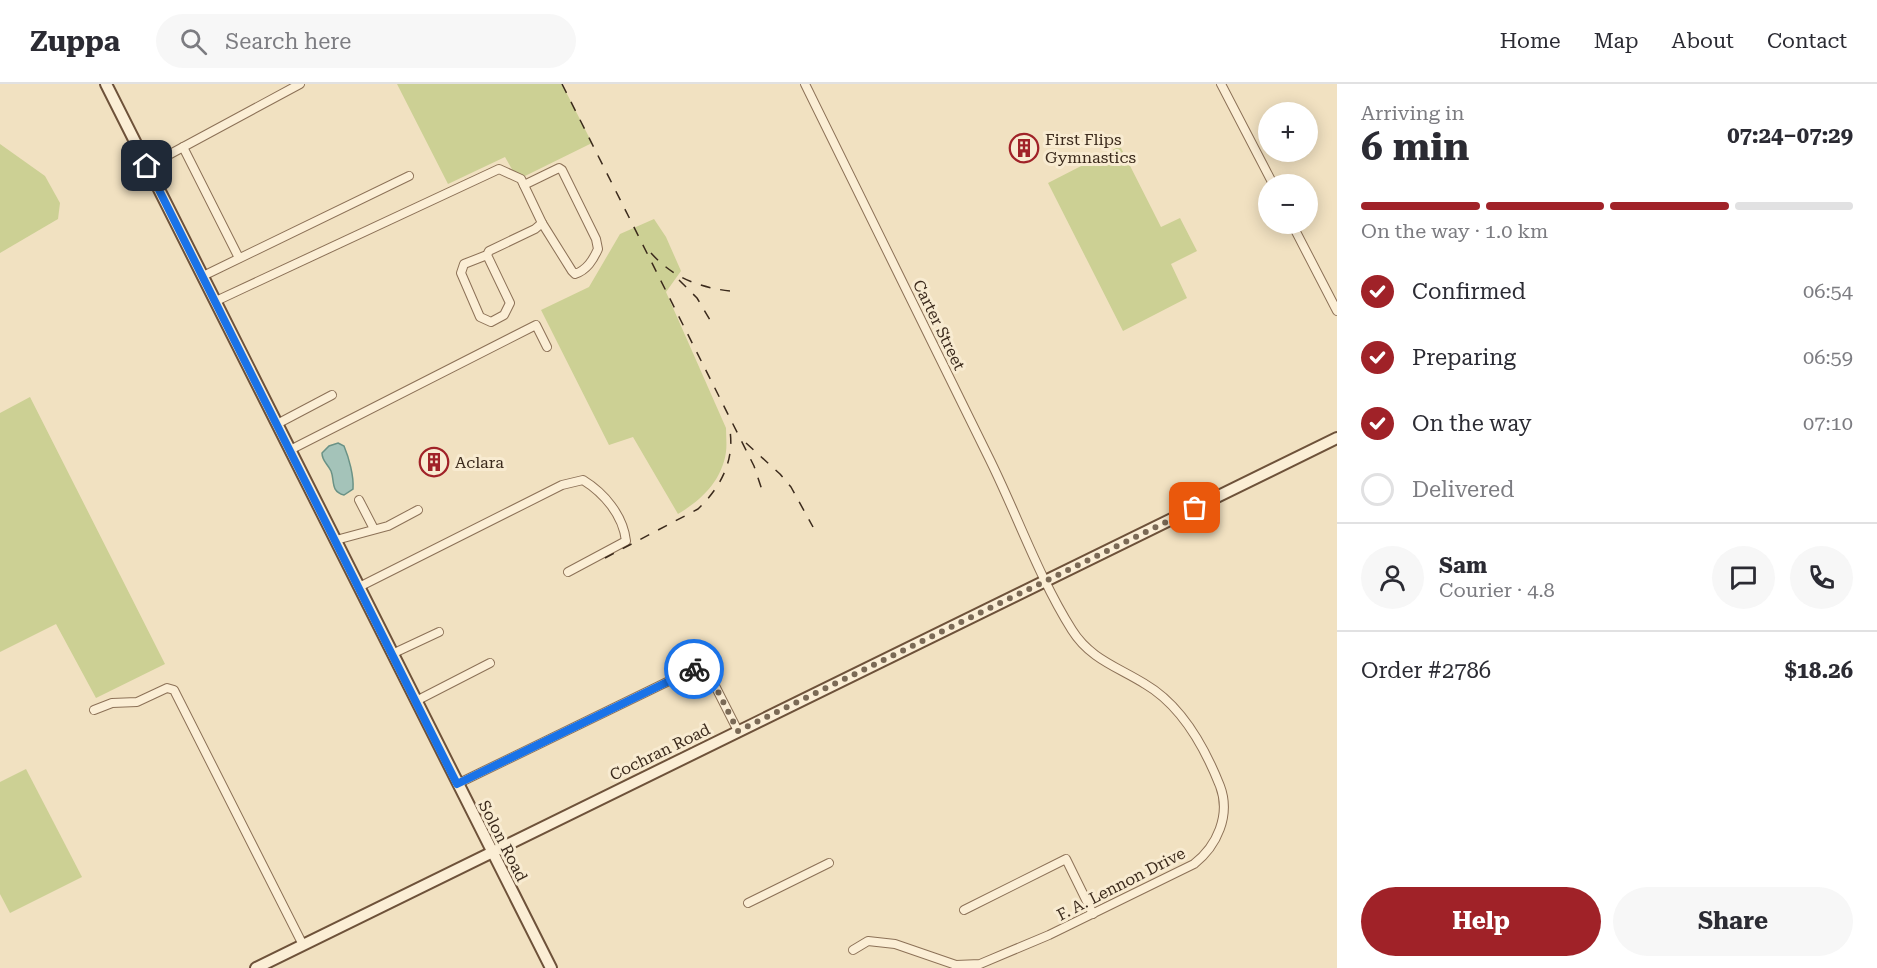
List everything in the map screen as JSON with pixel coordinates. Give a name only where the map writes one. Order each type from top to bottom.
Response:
[{"type":"street","name":"Solon Road","points":[[106,84],[551,968]]},
{"type":"street","points":[[147,166],[300,84]]},
{"type":"street","name":"Carter Street","points":[[805,84],[990,459],[1046,580]]},
{"type":"street","points":[[1221,84],[1268,174]]},
{"type":"street","points":[[183,147],[239,258]]},
{"type":"street","points":[[216,301],[499,169],[521,179],[542,222],[572,271],[575,274],[586,268],[598,249],[596,239],[562,170],[559,168],[524,185]]},
{"type":"street","points":[[203,276],[409,176]]},
{"type":"street","points":[[487,255],[510,303],[504,315],[491,322],[480,317],[461,273],[464,264],[487,255],[489,251],[535,229],[542,222]]},
{"type":"street","points":[[1297,234],[1337,311]]},
{"type":"street","points":[[290,450],[536,325],[547,347]]},
{"type":"street","points":[[277,424],[332,395]]},
{"type":"street","name":"Cochran Road","points":[[256,968],[1337,438]]},
{"type":"street","points":[[359,587],[562,485],[583,480],[613,507],[626,541],[568,572]]},
{"type":"street","points":[[359,500],[374,529]]},
{"type":"street","points":[[336,540],[388,526],[418,510]]},
{"type":"street","name":"F. A. Lennon Drive","points":[[853,950],[868,941],[895,944],[956,965],[980,964],[1093,914],[1181,871],[1202,857],[1215,842],[1222,823],[1222,797],[1220,787],[1195,735],[1184,719],[1154,690],[1110,666],[1087,649],[1065,618],[1046,580]]},
{"type":"street","points":[[392,654],[439,632]]},
{"type":"street","points":[[416,701],[490,663]]},
{"type":"street","points":[[457,784],[704,664],[738,731]]},
{"type":"street","points":[[94,710],[112,703],[137,702],[167,688],[174,690],[303,945]]},
{"type":"street","points":[[964,910],[1066,859],[1093,914]]},
{"type":"street","points":[[748,903],[829,863]]},
{"type":"green space","points":[[397,84],[562,84],[592,143],[525,176],[513,171],[505,157],[448,184]]},
{"type":"green space","points":[[0,144],[45,176],[60,203],[58,219],[0,253]]},
{"type":"green space","points":[[1120,146],[1161,227],[1180,218],[1197,251],[1171,264],[1187,298],[1123,331],[1048,183]]},
{"type":"green space","points":[[654,219],[666,237],[681,271],[666,292],[726,428],[726,452],[720,472],[703,496],[678,514],[633,437],[609,445],[541,310],[589,287],[620,234]]},
{"type":"green space","points":[[30,397],[165,664],[96,698],[56,624],[0,652],[0,413]]},
{"type":"green space","points":[[26,769],[82,877],[10,913],[0,894],[0,782]]},
{"type":"water","points":[[338,443],[344,446],[353,478],[353,489],[344,495],[335,488],[331,471],[322,456],[329,446]]},
{"type":"railway","points":[[562,84],[754,466],[762,490]]},
{"type":"railway","points":[[651,253],[670,270],[691,282],[739,292]]},
{"type":"railway","points":[[679,280],[697,298],[713,325]]},
{"type":"railway","points":[[605,558],[698,509],[707,500],[720,481],[729,460],[731,437],[729,425]]},
{"type":"railway","points":[[746,443],[791,487],[813,527]]},
{"type":"way so far","points":[[694,669],[704,664],[738,731],[1195,508]]},
{"type":"place","name":"First Flips Gymnastics","points":[[1024,148]]},
{"type":"place","name":"Aclara","points":[[434,462]]},
{"type":"route","points":[[147,166],[457,784],[694,669]]}]
